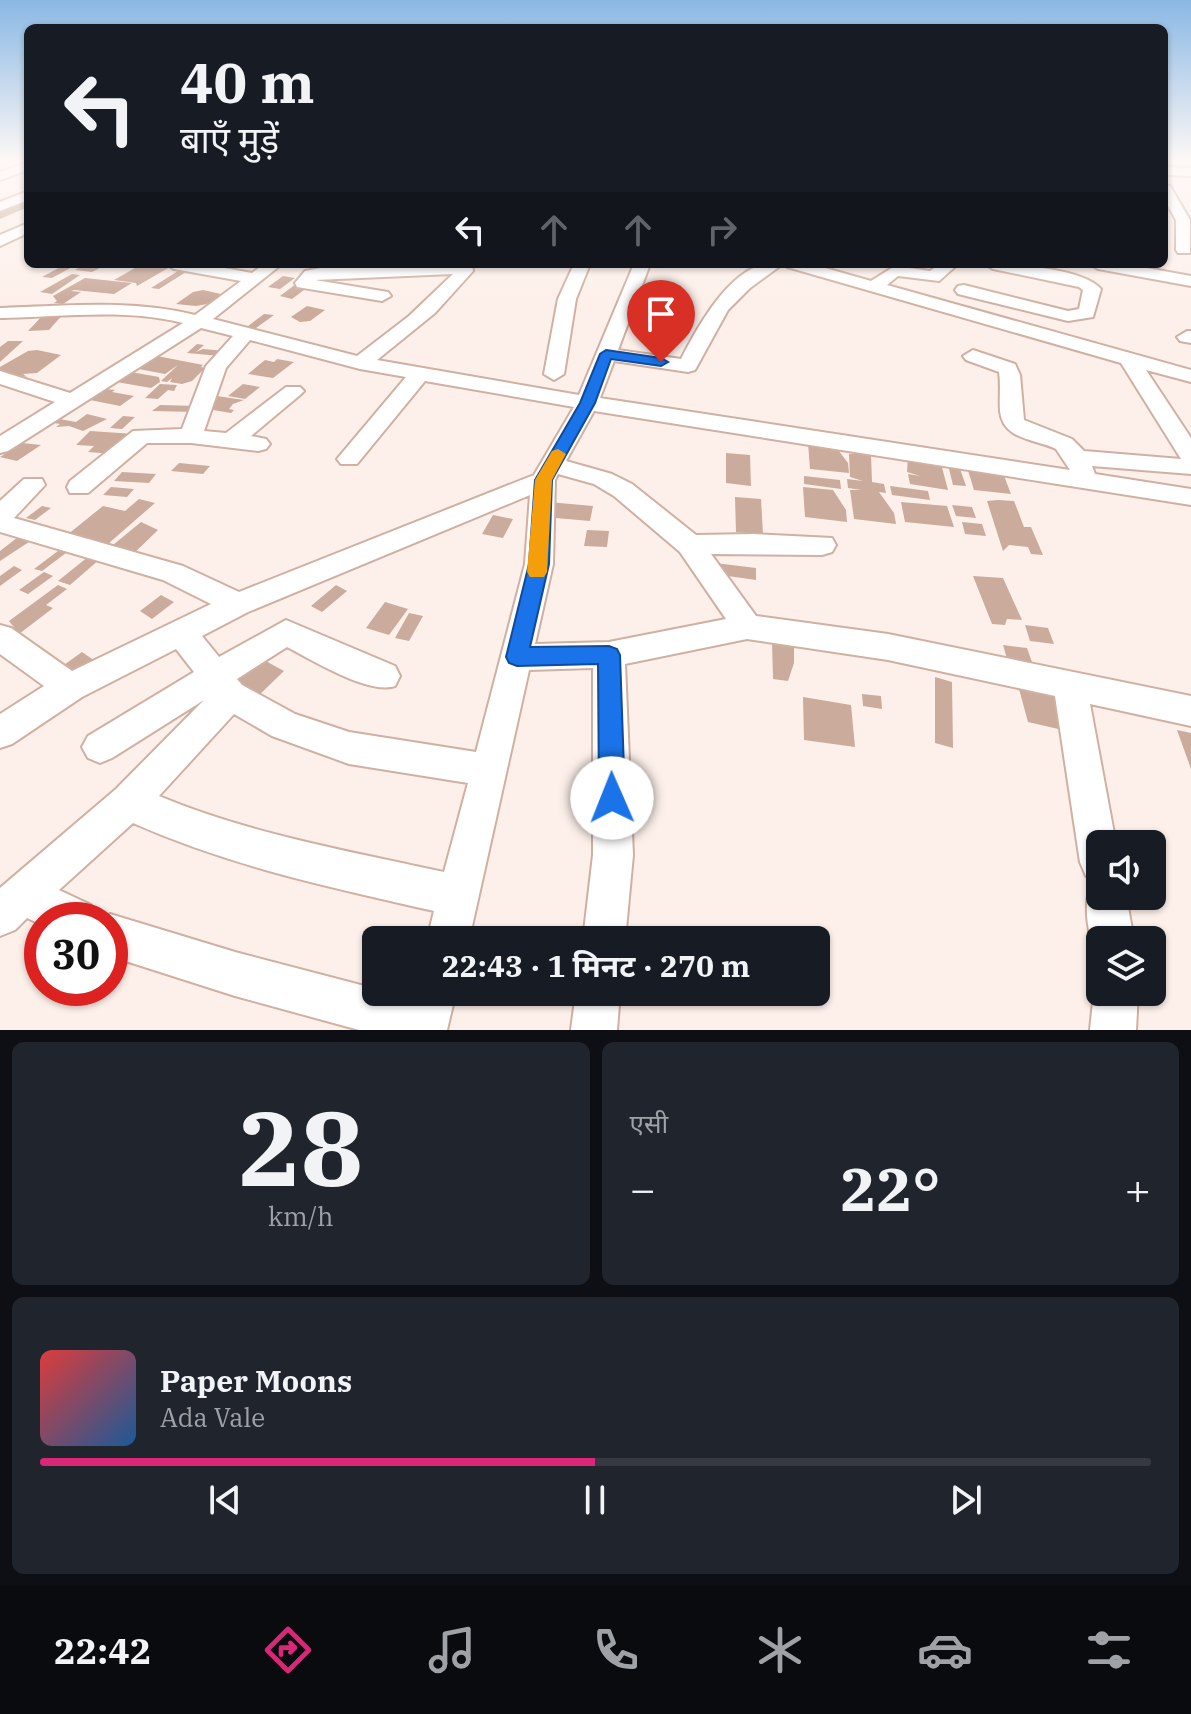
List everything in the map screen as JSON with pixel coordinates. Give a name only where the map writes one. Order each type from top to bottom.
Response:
[{"type":"street","points":[[1168,241],[1183,246],[1183,220],[1177,208]]},
{"type":"street","points":[[0,241],[24,229]]},
{"type":"street","points":[[197,268],[253,278]]},
{"type":"street","points":[[0,446],[199,321],[268,268]]},
{"type":"street","points":[[382,296],[303,283],[311,275],[321,273],[423,268]]},
{"type":"street","points":[[360,363],[415,322],[448,291],[464,268]]},
{"type":"street","points":[[554,374],[567,299],[580,268]]},
{"type":"street","points":[[452,926],[539,564],[548,472],[587,403],[640,268]]},
{"type":"street","points":[[606,354],[688,366],[710,318],[747,279],[768,268]]},
{"type":"street","points":[[807,268],[1191,376]]},
{"type":"street","points":[[873,287],[895,271],[933,277],[945,268]]},
{"type":"street","points":[[964,290],[1068,316],[1087,313],[1092,289],[1085,283],[1012,268]]},
{"type":"street","points":[[1120,268],[1191,281]]},
{"type":"street","points":[[0,313],[162,312],[360,363],[420,374],[587,403],[1081,468],[1191,497]]},
{"type":"street","points":[[191,436],[216,366],[246,333]]},
{"type":"street","points":[[973,356],[1008,368],[1011,377],[1010,414],[1014,424],[1068,444],[1081,468]]},
{"type":"street","points":[[1129,359],[1191,456]]},
{"type":"street","points":[[349,459],[420,374]]},
{"type":"street","points":[[4,383],[73,401]]},
{"type":"street","points":[[231,441],[293,391]]},
{"type":"street","points":[[79,487],[141,436],[191,436],[258,444]]},
{"type":"street","points":[[1081,468],[1191,467]]},
{"type":"street","points":[[0,733],[70,687],[238,604],[548,472],[603,479],[623,490],[690,545],[747,627]]},
{"type":"street","points":[[0,516],[33,485]]},
{"type":"street","points":[[0,523],[173,573],[238,604]]},
{"type":"street","points":[[690,545],[822,545]]},
{"type":"street","points":[[517,657],[609,655],[747,627],[888,647],[1191,711]]},
{"type":"street","points":[[181,632],[222,686],[284,725],[349,748],[487,770]]},
{"type":"street","points":[[12,905],[129,802],[222,686],[274,637],[286,632],[294,634],[337,658],[384,676]]},
{"type":"street","points":[[0,637],[70,687]]},
{"type":"street","points":[[605,926],[613,855],[609,655]]},
{"type":"street","points":[[1070,685],[1095,830]]},
{"type":"street","points":[[100,747],[222,686]]},
{"type":"street","points":[[129,802],[194,830],[270,854],[460,896]]},
{"type":"street","points":[[128,941],[235,974],[428,1016]]},
{"type":"street","points":[[594,1030],[597,1006]]},
{"type":"street","points":[[1113,1030],[1115,1006]]},
{"type":"building","points":[[4,208],[24,208],[0,219],[0,210]]},
{"type":"building","points":[[58,268],[70,268],[52,278],[42,277]]},
{"type":"building","points":[[79,268],[100,268],[92,272],[75,270]]},
{"type":"building","points":[[135,268],[168,268],[137,286],[136,283],[114,280]]},
{"type":"building","points":[[178,271],[186,272],[159,289],[151,288]]},
{"type":"building","points":[[72,274],[80,275],[52,294],[40,292]]},
{"type":"building","points":[[283,276],[295,278],[280,289],[268,287]]},
{"type":"building","points":[[85,278],[132,283],[114,294],[74,290],[71,291],[81,292],[63,304],[54,303],[57,301],[53,296]]},
{"type":"building","points":[[300,281],[308,287],[292,299],[280,296]]},
{"type":"building","points":[[203,290],[221,294],[207,304],[176,304],[193,292]]},
{"type":"building","points":[[307,306],[325,310],[310,321],[300,322],[291,317]]},
{"type":"building","points":[[65,312],[49,330],[28,331],[45,313]]},
{"type":"building","points":[[264,314],[274,315],[252,331],[243,330]]},
{"type":"building","points":[[8,341],[23,341],[0,362],[0,347]]},
{"type":"building","points":[[197,344],[204,345],[196,352],[203,349],[225,351],[220,356],[187,353]]},
{"type":"building","points":[[28,351],[61,355],[37,373],[23,374],[27,377],[0,371],[0,367]]},
{"type":"building","points":[[152,355],[203,365],[201,367],[205,368],[192,381],[182,384],[170,382],[172,378],[167,382],[161,381],[178,365],[165,374],[133,368]]},
{"type":"building","points":[[277,359],[294,362],[273,378],[248,374],[265,360],[274,362]]},
{"type":"building","points":[[125,371],[159,377],[160,382],[151,388],[111,381]]},
{"type":"building","points":[[160,384],[177,385],[174,391],[168,390],[158,399],[145,398]]},
{"type":"building","points":[[243,384],[260,387],[245,399],[228,396]]},
{"type":"building","points":[[106,389],[134,396],[120,406],[90,400]]},
{"type":"building","points":[[210,395],[244,400],[233,404],[229,409],[234,410],[231,413],[201,408]]},
{"type":"building","points":[[160,405],[197,406],[196,412],[152,411]]},
{"type":"building","points":[[87,414],[107,419],[83,431],[69,426],[56,427],[60,424],[48,422],[54,418],[76,422]]},
{"type":"building","points":[[123,416],[135,417],[122,429],[110,428]]},
{"type":"building","points":[[90,431],[134,434],[115,454],[88,452],[94,446],[76,445]]},
{"type":"building","points":[[22,443],[41,445],[17,461],[0,457]]},
{"type":"building","points":[[808,443],[835,446],[848,463],[849,473],[810,469]]},
{"type":"building","points":[[726,453],[750,455],[751,486],[726,483]]},
{"type":"building","points":[[849,454],[871,455],[872,482],[884,484],[886,493],[879,492],[894,513],[896,524],[854,519],[850,490],[861,490],[848,488],[847,479],[863,481],[850,477]]},
{"type":"building","points":[[908,457],[940,460],[948,490],[910,484],[908,474],[920,476],[907,472]]},
{"type":"building","points":[[947,461],[958,463],[966,486],[953,485]]},
{"type":"building","points":[[179,463],[210,466],[203,474],[171,471]]},
{"type":"building","points":[[966,464],[1001,468],[1011,494],[974,490]]},
{"type":"building","points":[[122,472],[156,474],[149,483],[114,481]]},
{"type":"building","points":[[804,476],[840,480],[841,489],[804,484]]},
{"type":"building","points":[[890,486],[928,491],[930,500],[892,495]]},
{"type":"building","points":[[111,487],[134,489],[127,497],[103,495]]},
{"type":"building","points":[[803,487],[833,490],[846,510],[847,522],[805,517]]},
{"type":"building","points":[[735,497],[761,499],[763,534],[736,532]]},
{"type":"building","points":[[139,499],[155,503],[101,550],[62,539],[103,506],[125,511]]},
{"type":"building","points":[[987,501],[1014,501],[1024,527],[1031,527],[1043,555],[1031,554],[1028,547],[1009,545],[1003,551]]},
{"type":"building","points":[[548,502],[593,506],[590,521],[544,517]]},
{"type":"building","points":[[901,502],[947,506],[954,527],[905,522]]},
{"type":"building","points":[[952,505],[972,507],[976,518],[956,516]]},
{"type":"building","points":[[42,506],[51,508],[35,520],[26,518]]},
{"type":"building","points":[[493,515],[513,519],[503,538],[482,534]]},
{"type":"building","points":[[141,522],[158,530],[130,557],[107,550]]},
{"type":"building","points":[[962,522],[982,524],[986,536],[965,534]]},
{"type":"building","points":[[587,530],[609,531],[607,547],[584,546]]},
{"type":"building","points":[[22,534],[35,538],[0,561],[0,551]]},
{"type":"building","points":[[66,545],[74,547],[42,571],[34,569]]},
{"type":"building","points":[[89,556],[100,559],[70,585],[58,581]]},
{"type":"building","points":[[715,563],[756,568],[756,580],[714,574]]},
{"type":"building","points":[[14,566],[22,570],[0,586],[0,576]]},
{"type":"building","points":[[44,572],[53,576],[28,594],[19,590]]},
{"type":"building","points":[[973,576],[1003,578],[1022,620],[1007,619],[1005,625],[992,624]]},
{"type":"building","points":[[58,585],[67,589],[46,605],[53,608],[19,634],[9,621]]},
{"type":"building","points":[[336,585],[347,591],[322,612],[311,606]]},
{"type":"building","points":[[161,595],[174,602],[152,619],[140,611]]},
{"type":"building","points":[[385,602],[408,609],[389,635],[366,628]]},
{"type":"building","points":[[409,613],[423,616],[409,641],[395,638]]},
{"type":"building","points":[[1025,625],[1048,628],[1054,644],[1030,641]]},
{"type":"building","points":[[772,642],[794,644],[794,663],[788,681],[773,679]]},
{"type":"building","points":[[1003,645],[1027,648],[1033,665],[1008,662]]},
{"type":"building","points":[[82,652],[95,661],[69,679],[57,670]]},
{"type":"building","points":[[262,659],[284,671],[256,698],[233,684]]},
{"type":"building","points":[[935,677],[952,682],[953,748],[935,743]]},
{"type":"building","points":[[1019,689],[1056,695],[1067,731],[1028,722]]},
{"type":"building","points":[[862,694],[881,696],[882,709],[863,706]]},
{"type":"building","points":[[803,697],[851,705],[855,747],[804,740]]},
{"type":"building","points":[[1177,730],[1191,733],[1191,769]]},
{"type":"slow traffic","points":[[537,572],[543,480],[558,454]]},
{"type":"route","points":[[612,798],[609,655],[517,657],[539,564],[543,480],[587,403],[606,354],[661,362]]}]
